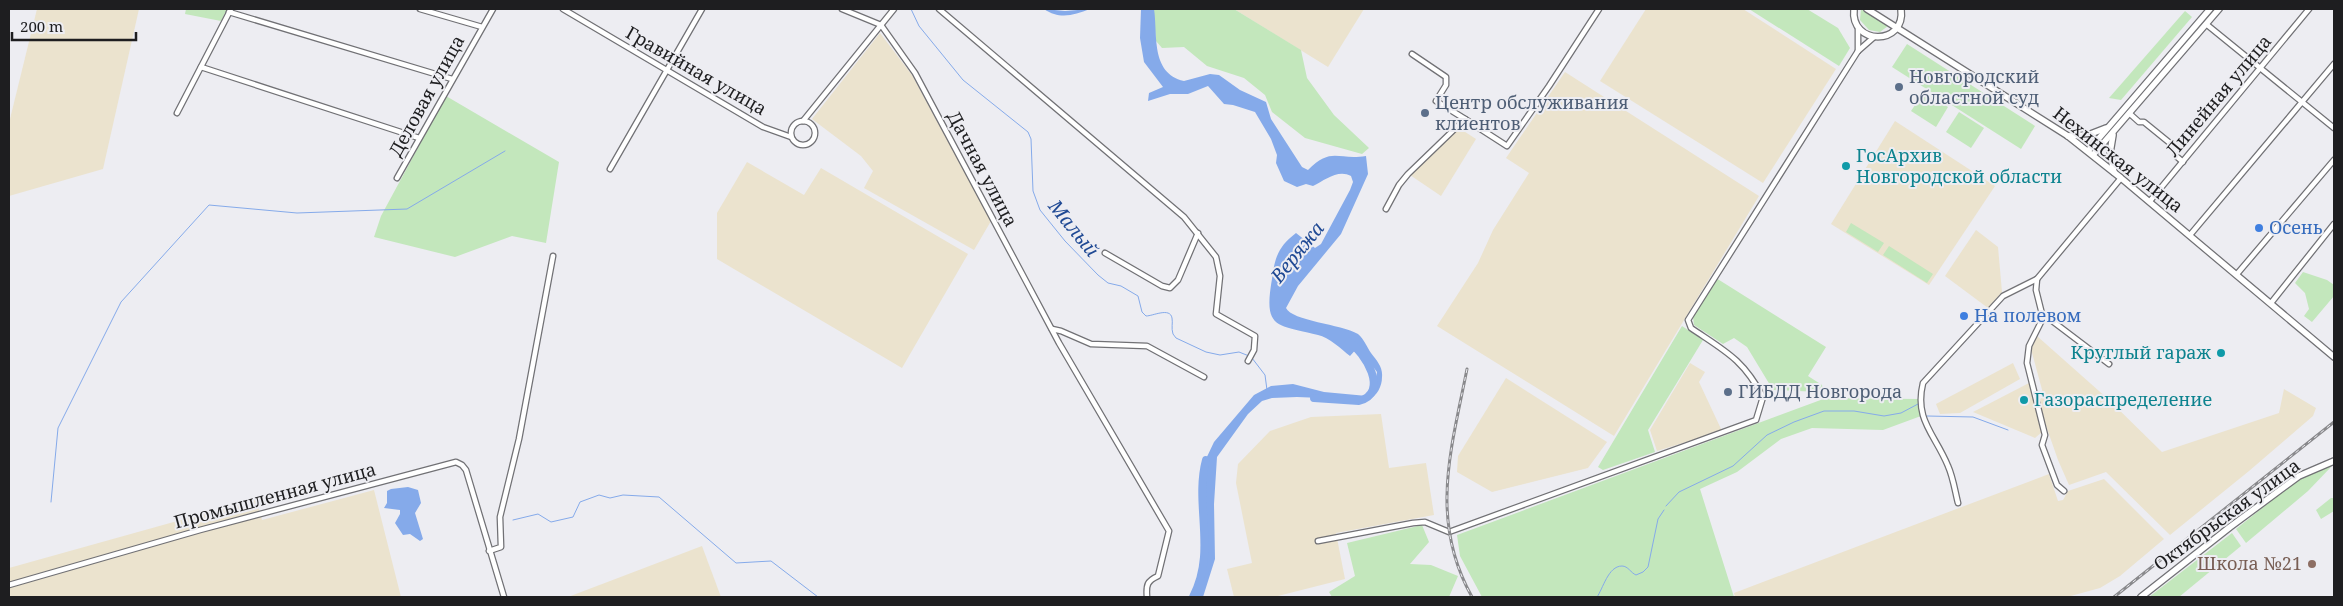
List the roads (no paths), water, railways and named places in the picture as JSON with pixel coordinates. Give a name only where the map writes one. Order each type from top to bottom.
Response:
[{"type":"main road","points":[[1854,9],[1854,20],[1858,28],[1874,37],[1887,35],[1897,27],[1901,18],[1901,9]]},
{"type":"main road","name":"Нехинская улица","points":[[1868,9],[2068,136],[2091,153],[2334,357]]},
{"type":"main road","points":[[2091,153],[2210,9]]},
{"type":"main road","points":[[2068,136],[2096,133],[2115,125],[2129,114],[2159,73],[2219,9]]},
{"type":"main road","points":[[2114,172],[2110,149],[2115,125]]},
{"type":"main road","name":"Октябрьская улица","points":[[2142,597],[2230,527],[2299,476],[2334,462]]},
{"type":"street","name":"Деловая улица","points":[[420,9],[482,27]]},
{"type":"street","name":"Деловая улица","points":[[397,178],[493,9]]},
{"type":"street","name":"Гравийная улица","points":[[563,9],[763,127],[791,137]]},
{"type":"street","points":[[610,170],[702,9]]},
{"type":"street","points":[[842,9],[880,25]]},
{"type":"street","points":[[803,121],[814,127],[814,138],[811,142],[800,145],[791,137],[793,126],[803,121],[894,9]]},
{"type":"street","points":[[939,9],[1184,217],[1216,257],[1220,276],[1216,314],[1255,336],[1254,350],[1248,360]]},
{"type":"street","points":[[1412,54],[1446,77],[1446,85],[1436,101],[1507,146],[1550,86],[1599,9]]},
{"type":"street","name":"Линейная улица","points":[[2150,201],[2309,9]]},
{"type":"street","points":[[177,113],[230,10],[452,79]]},
{"type":"street","points":[[2206,24],[2334,128]]},
{"type":"street","name":"Дачная улица","points":[[880,25],[915,73],[1052,329],[1168,532],[1158,576],[1149,580],[1146,585],[1147,597]]},
{"type":"street","points":[[1858,28],[1858,51]]},
{"type":"street","points":[[1318,541],[1419,522],[1425,522],[1450,532],[1756,420],[1763,396],[1755,382],[1738,360],[1691,328],[1688,320],[1858,51],[1874,37]]},
{"type":"street","points":[[2190,235],[2334,64]]},
{"type":"street","points":[[201,67],[419,138]]},
{"type":"street","points":[[2129,114],[2139,122],[2144,122],[2176,148],[2176,156],[2183,162]]},
{"type":"street","points":[[1386,209],[1399,185],[1408,174],[1464,119]]},
{"type":"street","points":[[2237,274],[2334,160]]},
{"type":"street","points":[[1958,503],[1949,467],[1922,419],[1920,395],[1923,383],[2003,296],[2037,279],[2121,178]]},
{"type":"street","points":[[2271,303],[2334,224]]},
{"type":"street","points":[[1105,253],[1162,286],[1172,287],[1178,280],[1198,233]]},
{"type":"street","points":[[489,551],[501,547],[500,517],[519,439],[553,256]]},
{"type":"street","points":[[2037,279],[2037,295],[2043,314],[2042,322],[2029,346],[2027,363],[2046,435],[2042,445],[2057,485],[2064,491]]},
{"type":"street","points":[[2043,314],[2109,364]]},
{"type":"street","points":[[1052,329],[1091,344],[1147,346],[1204,377]]},
{"type":"street","name":"Промышленная улица","points":[[9,585],[200,530],[451,463],[460,464],[466,470],[504,597]]},
{"type":"water","points":[[1044,9],[1065,11],[1090,9],[1073,15],[1061,15]]},
{"type":"water","points":[[1141,9],[1154,9],[1158,51],[1166,70],[1173,77],[1184,81],[1210,74],[1219,75],[1240,90],[1266,102],[1271,119],[1302,167],[1308,170],[1323,158],[1330,156],[1366,156],[1368,174],[1341,234],[1298,286],[1286,308],[1297,316],[1358,334],[1381,367],[1382,381],[1380,387],[1377,393],[1369,400],[1297,397],[1272,398],[1262,401],[1248,414],[1217,457],[1214,504],[1215,559],[1203,597],[1191,597],[1199,583],[1208,552],[1204,471],[1205,461],[1214,442],[1254,395],[1271,386],[1293,384],[1324,392],[1367,396],[1374,389],[1377,372],[1358,347],[1350,356],[1322,336],[1292,329],[1276,322],[1270,308],[1273,271],[1281,248],[1296,233],[1315,248],[1321,244],[1350,190],[1353,182],[1351,176],[1346,174],[1336,175],[1313,186],[1306,184],[1297,187],[1284,181],[1276,163],[1277,155],[1271,139],[1255,112],[1224,104],[1208,86],[1188,94],[1170,94],[1148,101],[1149,93],[1163,87],[1144,62],[1140,38]]},
{"type":"water","points":[[408,487],[418,490],[421,503],[415,513],[423,539],[420,541],[410,534],[403,535],[395,523],[400,510],[384,508],[387,503],[387,491]]},
{"type":"waterway","name":"Малый","points":[[911,9],[919,26],[963,80],[1028,132],[1031,139],[1033,191],[1040,210],[1065,241],[1098,275],[1108,283],[1121,286],[1138,296],[1142,312],[1146,316],[1165,313],[1171,315],[1172,332],[1176,338],[1206,352],[1220,355],[1239,352],[1249,356]]},
{"type":"waterway","points":[[51,502],[58,428],[121,302],[209,205],[297,213],[407,209],[505,151]]},
{"type":"waterway","name":"Веряжа","points":[[1314,398],[1359,401],[1368,397],[1373,390],[1372,372],[1362,354],[1349,342]]},
{"type":"waterway","name":"Малый","points":[[1252,358],[1265,375],[1267,390]]},
{"type":"waterway","points":[[1666,506],[1679,492],[1733,466],[1767,435],[1794,422],[1824,411],[1854,411],[1884,416],[1901,413],[1918,404]]},
{"type":"waterway","points":[[1927,416],[1973,417],[2008,430]]},
{"type":"waterway","name":"Веряжа","points":[[1193,597],[1200,580],[1203,563],[1202,494],[1206,460]]},
{"type":"waterway","points":[[513,520],[538,514],[551,522],[573,517],[580,502],[599,495],[610,498],[623,495],[659,497],[736,563],[771,561],[818,597]]},
{"type":"waterway","points":[[1597,597],[1606,578],[1617,567],[1624,566],[1636,575],[1648,567],[1658,519],[1664,510]]},
{"type":"railway","points":[[1467,369],[1450,456],[1447,512],[1451,540],[1459,568],[1472,597]]},
{"type":"railway","points":[[2114,597],[2334,422]]},
{"type":"place","name":"Новгородский областной суд","points":[[1899,87]]},
{"type":"place","name":"Центр обслуживания клиентов","points":[[1425,113]]},
{"type":"place","name":"ГосАрхив Новгородской области","points":[[1846,166]]},
{"type":"place","name":"Осень","points":[[2259,228]]},
{"type":"place","name":"На полевом","points":[[1964,316]]},
{"type":"place","name":"Круглый гараж","points":[[2221,353]]},
{"type":"place","name":"ГИБДД Новгорода","points":[[1728,392]]},
{"type":"place","name":"Газораспределение","points":[[2024,400]]},
{"type":"place","name":"Школа №21","points":[[2312,564]]}]
